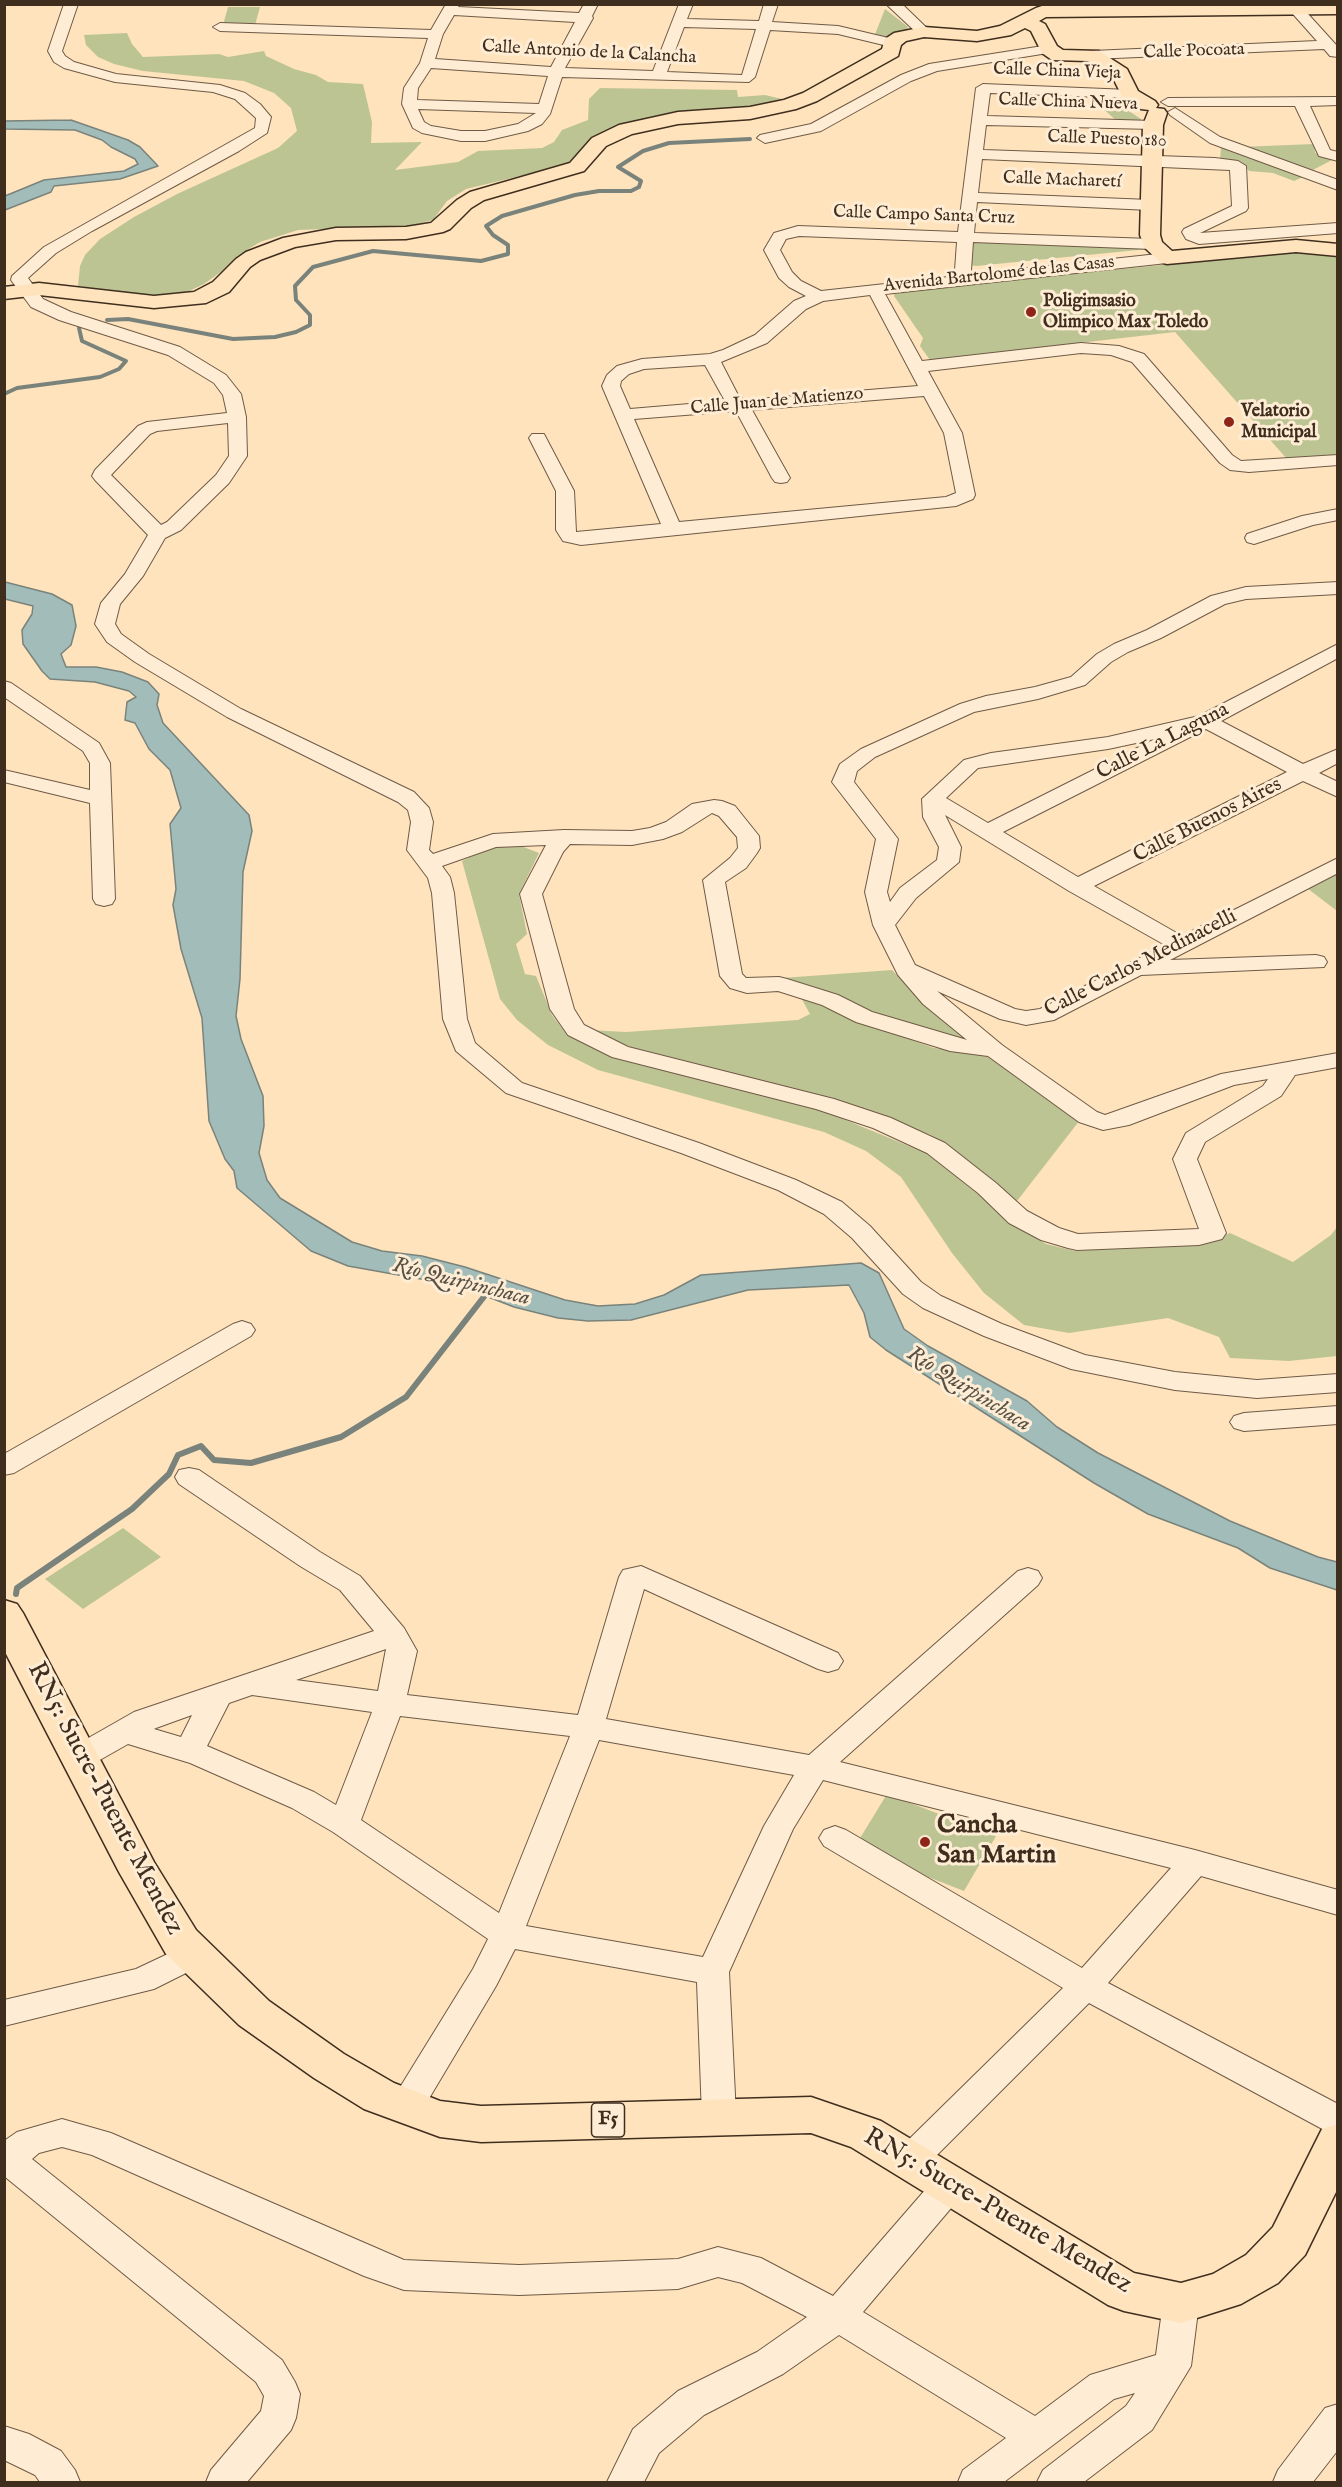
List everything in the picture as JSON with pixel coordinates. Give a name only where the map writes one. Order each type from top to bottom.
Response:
[{"type":"main road","points":[[23,290],[69,292],[154,302],[198,298],[221,287],[243,263],[253,256],[290,242],[336,234],[406,233],[436,228],[443,225],[464,204],[477,196],[577,167],[599,142],[626,129],[678,118],[768,111],[810,97],[899,52],[900,37],[932,47],[1005,31],[1042,12],[1069,4]]},
{"type":"main road","points":[[1042,12],[1093,7],[1338,9]]},
{"type":"main road","points":[[1025,21],[1040,28],[1054,52]]},
{"type":"main road","name":"Calle Pocoata","points":[[1054,52],[1092,55]]},
{"type":"main road","points":[[1092,55],[1120,73],[1130,94],[1160,111],[1150,205],[1150,235],[1160,251]]},
{"type":"main road","name":"Avenida Bartolomé de las Casas","points":[[1160,251],[1282,234],[1338,241]]},
{"type":"main road","name":"Avenida Bartolomé de las Casas","points":[[1282,234],[1338,250]]},
{"type":"main road","name":"RN5: Sucre-Puente Mendez","points":[[4,1613],[145,1882],[181,1942],[254,2013],[379,2097],[406,2108],[440,2119],[481,2124],[811,2115],[866,2134],[1124,2290],[1181,2303],[1225,2290],[1262,2269],[1289,2241],[1338,2142]]},
{"type":"street","points":[[71,4],[56,51],[59,59],[69,65],[114,78],[215,88],[240,96],[264,117],[262,130],[234,148],[50,250],[20,276],[19,280],[23,290],[37,303],[64,316],[174,351],[220,379],[232,394],[237,417],[238,456],[223,478],[174,526],[158,534],[133,576],[111,603],[105,624],[114,638],[142,658],[234,713],[294,740],[406,797],[418,808],[422,822],[418,850],[439,877],[443,893],[455,1019],[464,1046],[514,1088],[690,1148],[787,1185],[833,1208],[861,1232],[912,1288],[932,1302],[993,1330],[1080,1363],[1175,1381],[1257,1389],[1338,1383]]},
{"type":"street","points":[[658,76],[686,4]]},
{"type":"street","points":[[764,26],[771,4]]},
{"type":"street","points":[[893,4],[932,47],[950,74]]},
{"type":"street","points":[[1293,7],[1338,57]]},
{"type":"street","points":[[452,8],[589,11],[556,72],[544,109],[537,121],[504,134],[461,135],[427,130],[418,125],[409,104],[411,88],[427,63],[436,34],[452,8]]},
{"type":"street","points":[[678,23],[838,30],[899,52],[932,47],[1054,52]]},
{"type":"street","name":"Calle Antonio de la Calancha","points":[[427,63],[556,72],[735,80],[748,77],[764,26]]},
{"type":"street","points":[[220,27],[436,34]]},
{"type":"street","name":"Calle Pocoata","points":[[1092,55],[1328,45]]},
{"type":"street","points":[[765,138],[816,128],[906,78],[932,47]]},
{"type":"street","points":[[870,98],[950,74],[1054,52]]},
{"type":"street","name":"Calle China Vieja","points":[[981,120],[983,88],[1130,94]]},
{"type":"street","points":[[1300,101],[1324,153],[1338,157]]},
{"type":"street","name":"Calle China Nueva","points":[[981,120],[1300,101],[1338,101]]},
{"type":"street","points":[[409,104],[544,109]]},
{"type":"street","points":[[1160,111],[1215,147],[1338,184]]},
{"type":"street","points":[[966,275],[965,237],[974,154],[981,120]]},
{"type":"street","name":"Calle Puesto 180","points":[[974,154],[1238,166],[1240,208],[1190,232],[1192,236],[1198,239],[1282,234]]},
{"type":"street","name":"Calle Macharetí","points":[[971,197],[1150,205]]},
{"type":"street","points":[[1282,234],[1338,228]]},
{"type":"street","name":"Calle Campo Santa Cruz","points":[[819,296],[795,284],[785,275],[772,250],[780,236],[798,231],[965,237],[1160,251]]},
{"type":"street","name":"Avenida Bartolomé de las Casas","points":[[819,296],[1160,251]]},
{"type":"street","points":[[538,438],[565,491],[565,530],[570,537],[581,539],[672,528],[949,502],[960,498],[966,495],[953,433],[875,290]]},
{"type":"street","points":[[672,528],[611,386],[613,379],[622,370],[642,364],[711,359],[750,346],[800,305],[819,296]]},
{"type":"street","points":[[917,367],[1080,348],[1113,350],[1138,358],[1226,459],[1236,465],[1249,467],[1338,460]]},
{"type":"street","points":[[711,359],[731,398],[741,405],[781,478]]},
{"type":"street","name":"Calle Juan de Matienzo","points":[[624,415],[930,390]]},
{"type":"street","points":[[158,534],[134,507],[101,476],[104,470],[144,429],[153,426],[237,417]]},
{"type":"street","points":[[1254,538],[1309,520],[1338,514]]},
{"type":"street","points":[[1338,588],[1246,593],[1218,600],[1154,634],[1121,648],[1104,658],[1078,681],[1060,688],[967,708],[868,753],[847,768],[843,782],[887,839],[876,892],[884,925],[906,970],[931,999],[994,1050],[1088,1117],[1103,1123],[1120,1120],[1229,1079],[1338,1060]]},
{"type":"street","name":"Calle La Laguna","points":[[987,832],[1206,721],[1338,650]]},
{"type":"street","points":[[4,687],[92,747],[100,763],[104,899]]},
{"type":"street","points":[[933,799],[971,765],[991,759],[1108,743],[1206,721],[1302,774],[1338,791]]},
{"type":"street","name":"Calle Buenos Aires","points":[[1077,886],[1338,755]]},
{"type":"street","points":[[4,776],[102,799]]},
{"type":"street","points":[[884,925],[908,893],[948,862],[950,847],[934,817],[933,799]]},
{"type":"street","points":[[933,799],[1077,886],[1180,944]]},
{"type":"street","points":[[429,863],[493,840],[564,837],[632,838],[655,834],[674,826],[700,809],[714,806],[727,811],[748,836],[749,848],[738,863],[714,880],[731,976],[738,983],[747,986],[778,984],[830,1000],[864,1017],[885,1024],[958,1046],[994,1050]]},
{"type":"street","points":[[564,837],[553,850],[531,894],[562,1009],[576,1030],[620,1052],[825,1104],[882,1123],[936,1148],[987,1188],[1018,1217],[1050,1234],[1077,1242],[1199,1237],[1213,1233],[1185,1159],[1195,1138],[1272,1091],[1287,1069]]},
{"type":"street","name":"Calle Carlos Medinacelli","points":[[906,970],[1008,1014],[1026,1018],[1046,1015],[1338,864]]},
{"type":"street","points":[[1135,969],[1316,962]]},
{"type":"street","points":[[4,1466],[242,1330]]},
{"type":"street","points":[[1244,1422],[1338,1415]]},
{"type":"street","points":[[189,1477],[310,1560],[350,1583],[394,1635],[402,1651],[390,1704],[344,1824]]},
{"type":"street","points":[[406,2108],[485,1977],[506,1935],[589,1727],[633,1577],[641,1576],[828,1661]]},
{"type":"street","points":[[719,2116],[713,1972],[779,1826],[815,1767],[1028,1578]]},
{"type":"street","points":[[80,1757],[145,1720],[394,1635]]},
{"type":"street","points":[[252,1684],[390,1704],[589,1727],[815,1767],[1195,1862],[1338,1903]]},
{"type":"street","points":[[189,1752],[217,1696]]},
{"type":"street","points":[[124,1731],[189,1752],[303,1800],[344,1824],[506,1935],[713,1972]]},
{"type":"street","points":[[835,1838],[1086,1986],[1338,2121]]},
{"type":"street","points":[[910,2160],[1086,1986],[1195,1862]]},
{"type":"street","points":[[4,2013],[143,1980],[193,1955]]},
{"type":"street","points":[[224,2482],[278,2418],[282,2394],[268,2371],[5,2158],[29,2142],[62,2133],[99,2143],[376,2265],[404,2275],[519,2280],[678,2274],[718,2262],[749,2269],[838,2316],[1037,2437]]},
{"type":"street","points":[[625,2482],[646,2440],[691,2403],[770,2363],[838,2316],[951,2184]]},
{"type":"street","points":[[1056,2482],[1139,2418],[1173,2366],[1181,2303]]},
{"type":"street","points":[[976,2482],[1103,2386],[1173,2366]]},
{"type":"street","points":[[1291,2482],[1338,2420]]},
{"type":"street","points":[[4,2443],[16,2446],[48,2463],[62,2482]]},
{"type":"green space","points":[[228,7],[260,7],[255,25],[223,25]]},
{"type":"green space","points":[[885,9],[907,26],[909,31],[885,38],[874,37]]},
{"type":"green space","points":[[127,33],[132,44],[143,57],[219,54],[228,57],[264,51],[266,56],[294,69],[316,75],[328,82],[363,84],[372,122],[371,143],[422,142],[395,170],[458,162],[478,151],[542,148],[554,142],[562,130],[588,120],[589,99],[600,88],[737,90],[738,97],[765,95],[786,100],[765,107],[595,137],[566,165],[466,189],[447,201],[433,220],[410,226],[298,230],[260,242],[237,256],[204,284],[187,292],[156,296],[78,286],[80,266],[85,255],[100,239],[134,217],[177,194],[278,148],[297,131],[291,108],[274,93],[244,81],[143,71],[114,64],[98,57],[86,45],[84,35]]},
{"type":"green space","points":[[1088,95],[1111,100],[1141,119],[1140,123],[1119,123]]},
{"type":"green space","points":[[1314,144],[1315,153],[1334,159],[1311,171],[1240,147]]},
{"type":"green space","points":[[1221,147],[1304,175],[1294,181],[1273,173],[1249,171],[1245,166],[1220,161]]},
{"type":"green space","points":[[972,241],[1148,249],[976,266],[970,265]]},
{"type":"green space","points":[[1300,251],[1337,254],[1337,455],[1287,459],[1175,332],[930,360],[920,346],[923,338],[894,296],[895,292]]},
{"type":"green space","points":[[496,845],[521,846],[539,853],[519,894],[527,934],[516,944],[525,974],[536,976],[552,1015],[565,1032],[622,1058],[819,1109],[926,1153],[1022,1229],[1046,1244],[1075,1251],[1208,1242],[1230,1233],[1293,1262],[1331,1235],[1337,1227],[1337,1356],[1289,1361],[1230,1358],[1219,1337],[1168,1318],[1069,1333],[1024,1325],[984,1293],[952,1253],[901,1177],[866,1151],[824,1132],[598,1070],[548,1045],[517,1020],[500,999],[462,861]]},
{"type":"green space","points":[[1337,873],[1337,911],[1307,888]]},
{"type":"green space","points":[[892,970],[931,1009],[968,1039],[931,1037],[782,978]]},
{"type":"green space","points":[[799,994],[866,1024],[934,1048],[987,1054],[1080,1120],[1017,1201],[931,1135],[826,1097],[630,1047],[589,1030],[626,1032],[798,1020],[810,1014]]},
{"type":"green space","points":[[123,1528],[161,1557],[83,1609],[45,1579]]},
{"type":"green space","name":"Cancha San Martin","points":[[887,1794],[996,1836],[964,1891],[854,1848]]},
{"type":"water","points":[[71,120],[128,140],[140,147],[158,166],[120,179],[54,186],[51,192],[5,210],[5,196],[44,180],[124,171],[138,164],[135,159],[102,140],[75,130],[5,129],[5,121]]},
{"type":"water","name":"Río Quirpinchaca","points":[[5,582],[52,594],[72,605],[76,626],[71,645],[61,654],[66,667],[96,667],[122,672],[148,682],[159,694],[157,705],[163,723],[249,815],[252,831],[243,872],[240,979],[236,1016],[241,1039],[263,1096],[264,1126],[259,1153],[267,1180],[280,1198],[352,1242],[382,1251],[422,1256],[465,1267],[565,1300],[598,1306],[635,1304],[664,1295],[701,1275],[861,1263],[879,1273],[904,1329],[928,1346],[1027,1401],[1057,1427],[1098,1453],[1230,1521],[1318,1557],[1337,1562],[1337,1590],[1270,1568],[1238,1548],[1148,1514],[1094,1483],[886,1350],[870,1337],[864,1313],[849,1285],[748,1290],[631,1320],[588,1321],[558,1318],[514,1307],[460,1286],[348,1266],[311,1251],[237,1188],[234,1171],[225,1159],[209,1121],[202,1018],[181,949],[173,905],[176,889],[170,824],[181,808],[170,770],[149,749],[135,723],[125,720],[127,702],[136,697],[129,691],[95,682],[50,679],[42,671],[23,644],[22,630],[32,614],[33,606],[5,599]]},
{"type":"waterway","points":[[107,320],[128,319],[233,339],[275,337],[296,332],[310,325],[310,315],[296,300],[295,286],[313,267],[373,251],[481,261],[508,254],[508,245],[493,235],[486,226],[502,216],[575,195],[599,191],[631,191],[639,187],[641,181],[618,167],[643,151],[669,143],[750,139]]},
{"type":"waterway","points":[[4,394],[17,388],[100,377],[119,369],[126,361],[82,341],[79,328]]},
{"type":"waterway","name":"Río Quirpinchaca","points":[[16,1594],[17,1588],[132,1509],[169,1474],[178,1455],[201,1446],[214,1460],[251,1463],[341,1437],[406,1397],[490,1289]]},
{"type":"place","name":"Poligimsasio Olimpico Max Toledo","points":[[1031,312]]},
{"type":"place","name":"Velatorio Municipal","points":[[1229,422]]},
{"type":"place","name":"Cancha San Martin","points":[[925,1842]]}]
